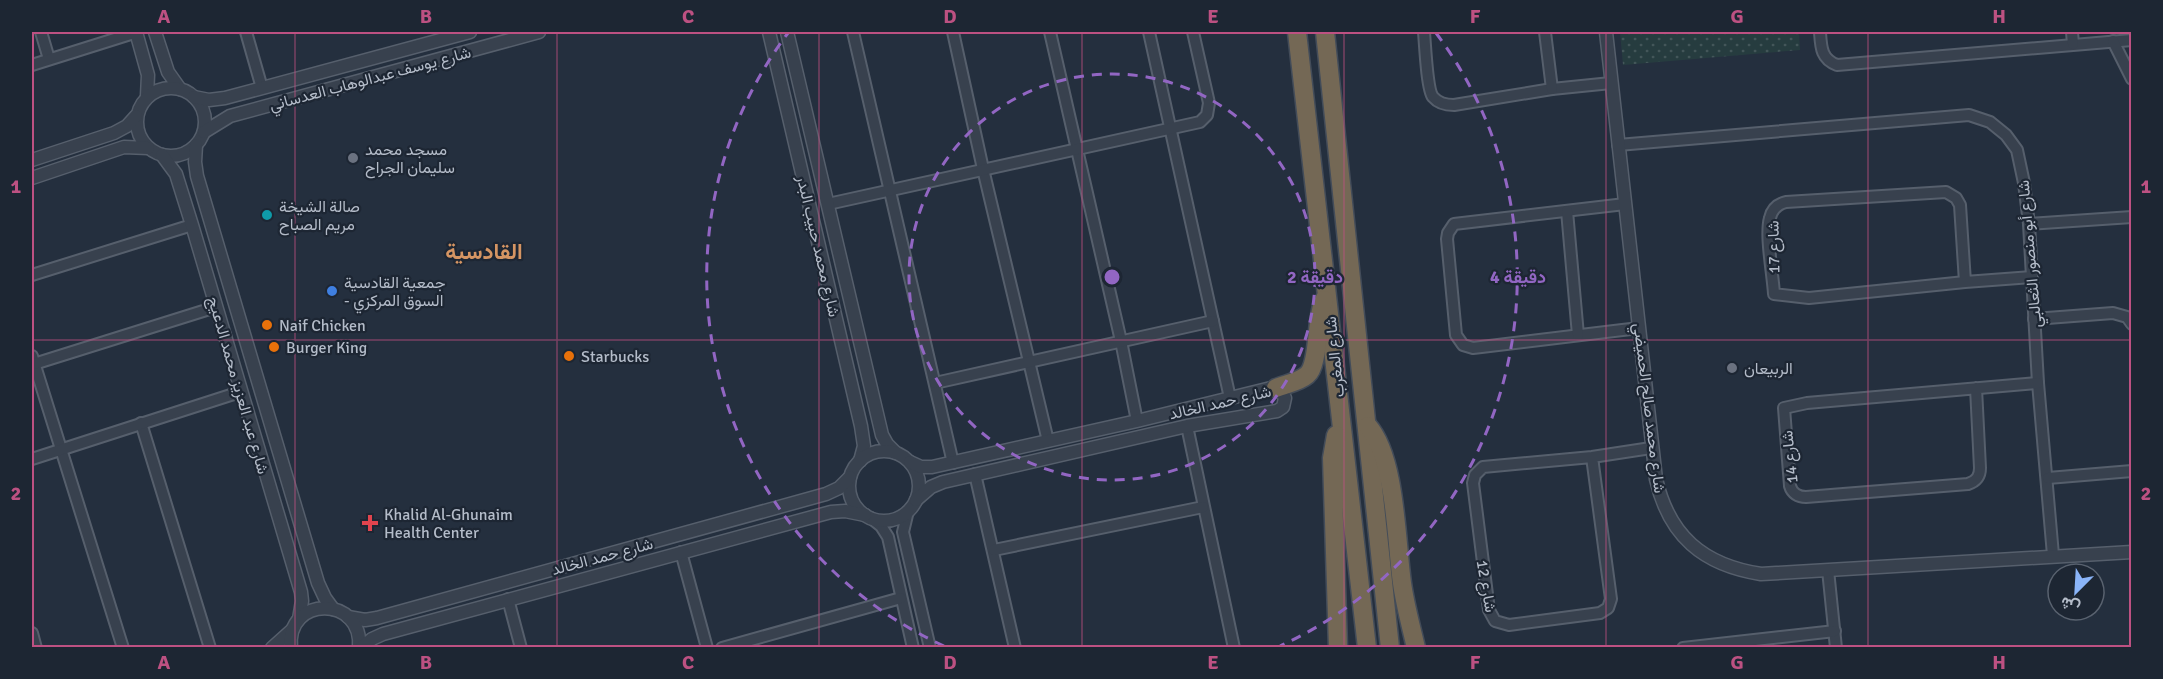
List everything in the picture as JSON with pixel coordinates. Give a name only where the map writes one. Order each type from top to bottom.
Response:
[{"type":"highway","name":"شارع المغرب","points":[[1297,32],[1366,648]]},
{"type":"highway","name":"شارع المغرب","points":[[1326,32],[1389,648]]},
{"type":"highway","points":[[1276,388],[1307,376],[1313,368],[1318,320],[1327,293]]},
{"type":"highway","points":[[1338,648],[1332,458],[1340,422]]},
{"type":"highway","points":[[1365,423],[1373,432],[1386,460],[1403,586],[1416,648]]},
{"type":"street","points":[[41,32],[49,60]]},
{"type":"street","points":[[32,65],[136,32],[148,75],[147,96],[136,116],[127,126],[114,133],[32,160]]},
{"type":"street","points":[[32,178],[124,147],[147,148],[162,155],[180,155],[196,145],[204,132],[204,113],[194,97],[180,89],[168,72],[155,32]]},
{"type":"street","points":[[246,32],[262,88]]},
{"type":"street","name":"شارع يوسف عبدالوهاب العدساني","points":[[194,97],[220,99],[357,63],[431,37],[470,32]]},
{"type":"street","name":"شارع يوسف عبدالوهاب العدساني","points":[[204,132],[230,116],[539,32]]},
{"type":"street","name":"شارع محمد حبيب البدر","points":[[769,32],[861,426],[864,446],[860,461]]},
{"type":"street","name":"شارع محمد حبيب البدر","points":[[787,32],[879,422],[884,439],[896,453]]},
{"type":"street","points":[[853,32],[953,463]]},
{"type":"street","points":[[953,32],[1048,441]]},
{"type":"street","points":[[1050,32],[1121,341],[1137,421]]},
{"type":"street","points":[[1149,32],[1230,398]]},
{"type":"street","points":[[828,204],[1200,122],[1208,112],[1208,99],[1193,32]]},
{"type":"street","points":[[1424,32],[1430,93],[1441,103],[1454,105],[1552,89],[1611,83]]},
{"type":"street","points":[[1545,32],[1552,89]]},
{"type":"street","name":"شارع محمد صالح الحميضي","points":[[1606,32],[1656,478],[1662,504],[1677,530],[1698,551],[1732,568],[1761,574],[2132,552]]},
{"type":"street","points":[[1820,32],[1821,51],[1831,63],[1837,65],[2132,40]]},
{"type":"street","points":[[2072,32],[2073,44]]},
{"type":"street","points":[[2114,41],[2132,80]]},
{"type":"street","points":[[357,63],[356,72],[363,79]]},
{"type":"street","points":[[332,69],[336,70],[341,81],[336,87]]},
{"type":"street","points":[[147,96],[163,88],[180,89]]},
{"type":"street","points":[[784,97],[797,97],[802,93]]},
{"type":"street","points":[[790,117],[794,112],[801,111],[807,115]]},
{"type":"street","name":"شارع أبو منصور الثعالبي","points":[[1618,145],[1969,115],[1990,122],[2006,135],[2017,150],[2029,224],[2038,383],[2054,555]]},
{"type":"street","points":[[136,116],[138,133],[147,148]]},
{"type":"street","name":"شارع عبد العزيز محمد الدعيج","points":[[196,145],[197,176],[318,583],[333,609]]},
{"type":"street","name":"شارع عبد العزيز محمد الدعيج","points":[[162,155],[176,174],[192,225],[299,589],[302,601],[299,619]]},
{"type":"street","name":"شارع 17","points":[[1965,282],[1960,205],[1956,198],[1946,192],[1786,202],[1777,206],[1770,217],[1774,294],[1809,298],[2032,277]]},
{"type":"street","points":[[1625,204],[1461,222],[1452,226],[1447,239],[1456,335],[1462,345],[1473,348],[1639,328]]},
{"type":"street","points":[[1567,211],[1578,335]]},
{"type":"street","points":[[2029,224],[2132,217]]},
{"type":"street","points":[[32,275],[192,225]]},
{"type":"street","points":[[123,648],[33,360],[216,307]]},
{"type":"street","points":[[833,308],[839,312],[852,307]]},
{"type":"street","points":[[2034,319],[2113,313],[2127,317],[2132,324]]},
{"type":"street","points":[[935,383],[1213,321]]},
{"type":"street","points":[[839,333],[844,327],[852,326],[858,331]]},
{"type":"street","name":"شارع 14","points":[[1976,388],[1980,468],[1979,477],[1975,482],[1806,497],[1798,496],[1792,491],[1784,408],[1807,403],[1976,388],[2038,383]]},
{"type":"street","name":"شارع حمد الخالد","points":[[910,462],[927,468],[953,463],[1276,388],[1285,398],[1285,403],[1280,410],[1186,426],[938,483],[916,500]]},
{"type":"street","points":[[32,459],[240,392]]},
{"type":"street","points":[[861,426],[867,429],[874,428],[879,422]]},
{"type":"street","points":[[141,423],[210,648]]},
{"type":"street","points":[[1186,426],[1234,648]]},
{"type":"street","points":[[1105,428],[1102,438],[1108,444]]},
{"type":"street","points":[[1082,433],[1088,438],[1088,446],[1085,449]]},
{"type":"street","name":"شارع 12","points":[[1592,457],[1611,599],[1608,608],[1600,613],[1521,624],[1503,624],[1495,621],[1489,610],[1473,483],[1475,475],[1483,467],[1592,457],[1651,448]]},
{"type":"street","points":[[913,648],[886,533],[852,499],[850,492],[850,477],[860,461],[877,452],[896,453],[910,462],[919,483],[916,500],[908,511],[904,528],[930,648]]},
{"type":"street","points":[[2048,478],[2132,471]]},
{"type":"street","points":[[975,474],[1015,648]]},
{"type":"street","name":"شارع حمد الخالد","points":[[348,617],[365,620],[377,618],[826,494],[839,488],[850,477]]},
{"type":"street","points":[[826,494],[834,502],[831,512]]},
{"type":"street","points":[[994,550],[1203,507]]},
{"type":"street","name":"شارع حمد الخالد","points":[[360,648],[383,634],[831,512],[845,511],[868,516]]},
{"type":"street","points":[[868,516],[890,520],[908,511]]},
{"type":"street","points":[[890,546],[897,540],[906,544]]},
{"type":"street","points":[[681,552],[707,648]]},
{"type":"street","points":[[597,557],[593,564],[595,571],[602,574]]},
{"type":"street","points":[[577,563],[583,567],[584,574],[581,580]]},
{"type":"street","points":[[1828,570],[1836,648]]},
{"type":"street","points":[[299,589],[306,591],[314,589],[318,583]]},
{"type":"street","points":[[722,648],[901,598]]},
{"type":"street","points":[[508,599],[521,648]]},
{"type":"street","points":[[273,648],[292,630],[299,619],[315,609],[333,609],[348,617],[357,630],[360,648]]},
{"type":"street","points":[[291,648],[292,630]]},
{"type":"street","points":[[1683,648],[1835,631]]},
{"type":"street","points":[[32,633],[36,648]]},
{"type":"green space","points":[[1620,32],[1799,32],[1800,50],[1623,65]]},
{"type":"place","name":"مسجد محمد سليمان الجراح","points":[[353,158]]},
{"type":"place","name":"صالة الشيخة مريم الصباح","points":[[267,215]]},
{"type":"place","name":"جمعية القادسية - السوق المركزي","points":[[332,291]]},
{"type":"place","name":"Naif Chicken","points":[[267,325]]},
{"type":"place","name":"Burger King","points":[[274,347]]},
{"type":"place","name":"Starbucks","points":[[569,356]]},
{"type":"place","name":"الربيعان","points":[[1732,368]]},
{"type":"place","name":"Khalid Al-Ghunaim Health Center","points":[[370,523]]},
{"type":"district","name":"القادسية","points":[[484,251]]}]
